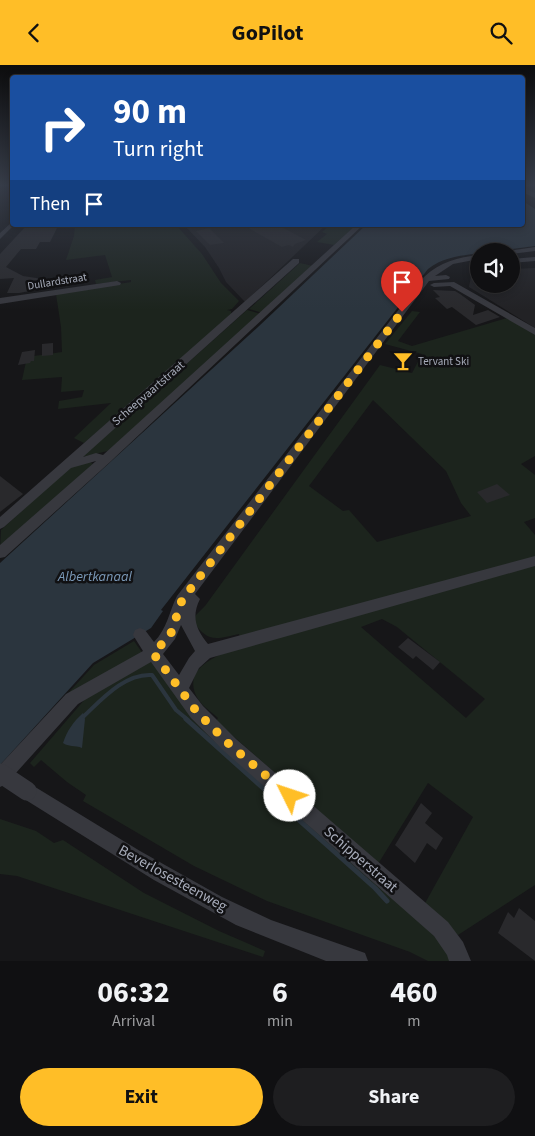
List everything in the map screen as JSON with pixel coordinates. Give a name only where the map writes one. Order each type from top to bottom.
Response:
[{"type":"street","points":[[0,237],[10,226]]},
{"type":"street","points":[[0,553],[105,460],[358,227]]},
{"type":"street","points":[[520,251],[535,249]]},
{"type":"street","points":[[204,652],[192,636],[188,626],[186,611],[189,605],[425,289],[435,285],[446,276],[449,262],[470,258]]},
{"type":"street","points":[[520,260],[535,259]]},
{"type":"street","name":"Scheepvaartstraat","points":[[0,524],[296,261]]},
{"type":"street","points":[[0,778],[72,699],[153,653],[170,636],[182,600],[428,279],[446,276],[470,267]]},
{"type":"street","points":[[446,276],[535,332]]},
{"type":"street","name":"Dullardstraat","points":[[0,301],[117,283]]},
{"type":"street","points":[[69,464],[96,457],[105,460]]},
{"type":"street","points":[[180,690],[194,663],[204,652],[535,561]]},
{"type":"street","name":"Schipperstraat","points":[[140,635],[197,712],[230,745],[441,929],[456,949],[460,961]]},
{"type":"street","name":"Beverlosesteenweg","points":[[0,773],[151,869],[202,896],[245,918],[294,939],[357,961]]},
{"type":"shaded area","points":[[75,227],[178,227],[202,254],[221,283],[239,301],[232,309],[227,310],[231,311],[231,315],[209,338],[84,443],[74,438],[111,403],[58,409],[59,401],[82,397],[84,390],[61,392],[62,377],[22,380],[27,357],[62,352],[61,327],[56,294],[131,282],[131,280],[96,284],[95,280],[112,277],[105,255],[66,260],[74,236]]},
{"type":"shaded area","points":[[186,227],[324,227],[245,302],[226,282],[205,247]]},
{"type":"shaded area","points":[[328,227],[355,227],[334,245],[317,242],[327,234],[322,232]]},
{"type":"shaded area","points":[[300,263],[313,266],[263,313],[249,309]]},
{"type":"shaded area","points":[[535,268],[535,328],[479,293],[520,293],[520,269]]},
{"type":"shaded area","points":[[247,310],[261,314],[112,450],[82,457]]},
{"type":"shaded area","points":[[412,311],[420,312],[398,341],[412,346],[507,318],[535,335],[535,456],[521,464],[535,475],[535,518],[524,522],[535,535],[535,885],[458,935],[424,905],[473,817],[428,783],[378,864],[216,721],[218,718],[200,702],[194,688],[194,678],[198,670],[214,658],[242,646],[239,634],[217,638],[211,637],[202,632],[192,619],[205,606],[380,365],[412,373],[422,354],[385,344]],"holes":[[[373,400],[446,471],[461,503],[471,516],[377,542],[349,510],[343,511],[309,486]],[[382,619],[397,627],[485,699],[466,718],[361,627]]]},
{"type":"shaded area","points":[[90,462],[93,464],[0,551],[1,530],[71,466]]},
{"type":"shaded area","points":[[134,641],[143,654],[60,702],[94,665]]},
{"type":"shaded area","points":[[148,661],[153,663],[194,721],[353,859],[445,946],[450,961],[428,961],[410,952],[267,901],[194,866],[83,801],[86,795],[41,760],[34,767],[30,763],[92,691]]},
{"type":"shaded area","points":[[0,819],[36,831],[54,843],[63,840],[144,893],[219,931],[265,951],[263,957],[17,876],[0,874]]},
{"type":"water","name":"Albertkanaal","points":[[535,226],[535,246],[520,248],[520,243],[470,243],[470,254],[446,259],[428,269],[161,610],[163,611],[151,628],[93,663],[0,765],[0,563],[258,327],[364,227]]},
{"type":"water","points":[[83,713],[85,719],[82,748],[63,743],[73,723]]},
{"type":"building","points":[[25,227],[57,228],[50,242],[40,242],[36,249],[21,249],[6,267],[23,276],[43,279],[46,288],[19,293],[7,293],[14,278],[0,279],[0,254]]},
{"type":"building","points":[[247,227],[282,227],[306,240],[295,244],[293,247],[289,245],[282,247]]},
{"type":"building","points":[[209,228],[224,243],[210,245],[196,231]]},
{"type":"building","points":[[433,290],[455,291],[460,294],[475,305],[473,315],[488,310],[500,317],[476,325],[452,307],[447,309],[435,298],[440,297]]},
{"type":"building","points":[[53,343],[53,355],[42,356],[42,344]]},
{"type":"building","points":[[35,350],[34,361],[18,365],[22,352]]},
{"type":"building","points":[[0,476],[23,494],[0,512]]},
{"type":"building","points":[[497,484],[510,495],[487,503],[477,492]]},
{"type":"building","points":[[408,638],[440,662],[433,670],[416,656],[413,659],[398,647]]},
{"type":"building","points":[[421,803],[432,813],[425,823],[443,838],[436,850],[427,843],[415,863],[395,845]]},
{"type":"building","points":[[519,908],[535,921],[535,961],[498,933],[508,912],[514,918]]},
{"type":"waterway","points":[[84,716],[106,695],[123,683],[142,675],[152,675],[176,710],[188,720]]},
{"type":"waterway","points":[[186,719],[375,888],[387,901]]},
{"type":"place","name":"Tervant Ski","points":[[403,361]]},
{"type":"route","points":[[290,796],[230,745],[197,712],[153,653],[170,636],[182,600],[402,312]]}]
